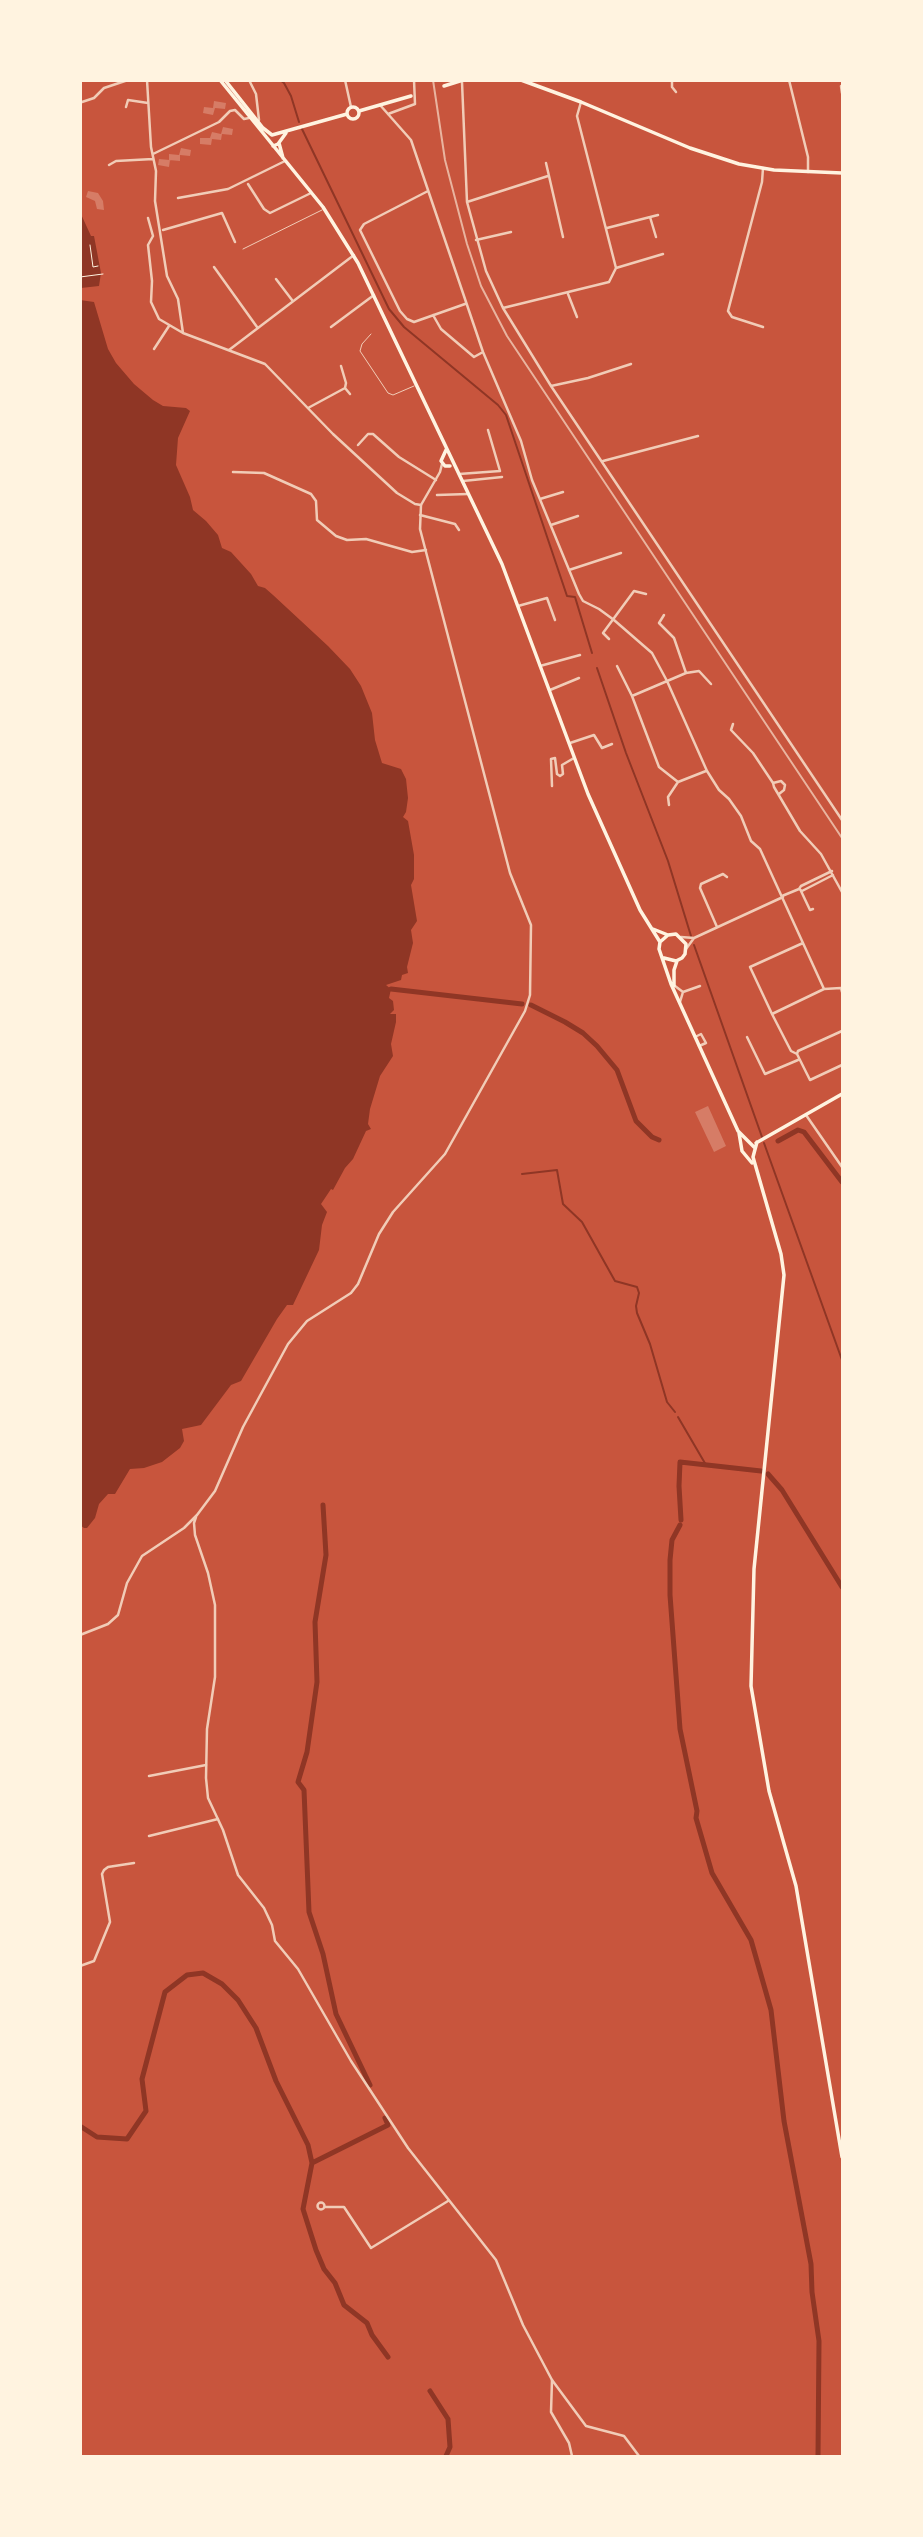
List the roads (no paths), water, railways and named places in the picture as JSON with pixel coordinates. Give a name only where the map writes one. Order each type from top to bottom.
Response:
[{"type":"main road","points":[[222,80],[249,118],[324,209],[354,255],[447,455],[453,460],[518,606],[574,758],[636,902],[660,942]]},
{"type":"main road","points":[[222,80],[257,122],[279,142],[284,160]]},
{"type":"main road","points":[[521,80],[706,154],[762,169],[842,173]]},
{"type":"main road","points":[[444,86],[463,81]]},
{"type":"main road","points":[[268,141],[273,135],[347,114],[351,107],[359,111],[411,96]]},
{"type":"main road","points":[[347,114],[354,120],[359,116],[359,111]]},
{"type":"main road","points":[[273,146],[291,130]]},
{"type":"main road","points":[[447,455],[442,458],[446,465],[458,473]]},
{"type":"main road","points":[[446,465],[453,460]]},
{"type":"main road","points":[[650,927],[681,937],[686,949],[674,970],[675,988]]},
{"type":"main road","points":[[668,935],[660,942],[659,948],[695,1037],[738,1131],[743,1153],[756,1169]]},
{"type":"main road","points":[[663,957],[669,961],[677,961]]},
{"type":"main road","points":[[742,1147],[757,1142],[842,1094]]},
{"type":"main road","points":[[738,1131],[754,1150],[756,1169],[781,1254],[784,1275],[753,1581],[751,1686],[768,1783],[791,1865],[803,1926],[842,2157]]},
{"type":"main road","points":[[746,1155],[754,1150],[757,1142]]},
{"type":"street","points":[[82,102],[94,98],[104,88],[128,80]]},
{"type":"street","points":[[147,80],[155,201],[167,276],[178,299],[183,333]]},
{"type":"street","points":[[249,80],[256,94],[257,122]]},
{"type":"street","points":[[345,80],[351,107]]},
{"type":"street","points":[[388,114],[415,104],[414,80]]},
{"type":"street","points":[[672,80],[672,88],[677,92]]},
{"type":"street","points":[[789,80],[808,157],[808,172]]},
{"type":"street","points":[[463,81],[467,202],[476,240],[503,308],[601,462],[842,820]]},
{"type":"street","points":[[841,86],[842,93]]},
{"type":"street","points":[[126,107],[128,100],[148,103]]},
{"type":"street","points":[[503,308],[609,282],[616,268],[578,116],[581,102]]},
{"type":"street","points":[[380,104],[411,139],[465,304],[579,594],[583,601],[614,620],[652,653],[707,771],[741,816],[751,841],[760,849],[824,989]]},
{"type":"street","points":[[153,154],[219,122],[230,111],[235,110],[244,119],[249,118]]},
{"type":"street","points":[[109,165],[116,161],[154,159]]},
{"type":"street","points":[[178,198],[228,189],[284,160]]},
{"type":"street","points":[[546,163],[564,237]]},
{"type":"street","points":[[762,169],[762,182],[728,311],[732,317],[762,327]]},
{"type":"street","points":[[467,202],[548,176]]},
{"type":"street","points":[[248,184],[264,209],[270,213],[311,193]]},
{"type":"street","points":[[429,190],[364,224],[360,230],[400,311],[414,322],[465,304]]},
{"type":"street","points":[[161,230],[222,213],[235,242]]},
{"type":"street","points":[[607,228],[658,215]]},
{"type":"street","points":[[650,217],[656,237]]},
{"type":"street","points":[[148,218],[153,236],[148,245],[152,281],[151,302],[159,319],[183,333],[265,365],[333,434],[397,492],[421,505]]},
{"type":"street","points":[[476,240],[511,232]]},
{"type":"street","points":[[616,268],[663,254]]},
{"type":"street","points":[[229,350],[354,255]]},
{"type":"street","points":[[214,267],[257,327]]},
{"type":"street","points":[[276,279],[292,300]]},
{"type":"street","points":[[568,294],[576,317]]},
{"type":"street","points":[[331,327],[374,295]]},
{"type":"street","points":[[433,315],[442,329],[474,357],[483,352]]},
{"type":"street","points":[[154,349],[169,326]]},
{"type":"street","points":[[551,386],[631,364]]},
{"type":"street","points":[[341,366],[345,388],[350,394]]},
{"type":"street","points":[[308,408],[345,388]]},
{"type":"street","points":[[458,473],[500,471],[488,430]]},
{"type":"street","points":[[358,445],[368,434],[373,434],[400,457],[436,480]]},
{"type":"street","points":[[601,462],[698,436]]},
{"type":"street","points":[[80,1635],[108,1624],[118,1615],[127,1583],[142,1556],[184,1528],[215,1491],[243,1427],[288,1344],[307,1321],[351,1293],[358,1284],[379,1234],[393,1212],[445,1154],[525,1011],[530,995],[531,925],[510,873],[420,529],[421,505],[446,465]]},
{"type":"street","points":[[233,472],[264,473],[311,494],[316,501],[317,520],[336,536],[347,540],[366,539],[412,552],[426,550]]},
{"type":"street","points":[[462,481],[502,477]]},
{"type":"street","points":[[540,499],[563,492]]},
{"type":"street","points":[[438,495],[468,494]]},
{"type":"street","points":[[420,515],[455,524],[459,530]]},
{"type":"street","points":[[551,525],[578,516]]},
{"type":"street","points":[[569,570],[621,553]]},
{"type":"street","points":[[609,639],[603,633],[634,591],[646,594]]},
{"type":"street","points":[[518,606],[547,597],[555,620]]},
{"type":"street","points":[[664,615],[659,624],[674,638],[686,673]]},
{"type":"street","points":[[540,666],[580,654]]},
{"type":"street","points":[[617,666],[632,696],[659,767],[678,782]]},
{"type":"street","points":[[632,696],[686,673],[699,671],[711,684]]},
{"type":"street","points":[[549,691],[579,678]]},
{"type":"street","points":[[733,724],[731,730],[753,753],[800,831],[821,854],[842,892]]},
{"type":"street","points":[[568,744],[594,735],[602,748],[612,744]]},
{"type":"street","points":[[552,786],[551,759],[555,758],[557,774],[561,776],[562,765],[574,758]]},
{"type":"street","points":[[669,804],[668,797],[678,782],[707,771]]},
{"type":"street","points":[[773,783],[781,781],[785,785],[779,794]]},
{"type":"street","points":[[686,949],[694,938],[832,873]]},
{"type":"street","points":[[717,927],[700,888],[701,884],[723,874],[727,877]]},
{"type":"street","points":[[800,890],[810,910],[813,909]]},
{"type":"street","points":[[681,937],[694,938]]},
{"type":"street","points":[[803,943],[750,967],[791,1051],[797,1054],[810,1080],[842,1065]]},
{"type":"street","points":[[675,988],[683,992],[700,986]]},
{"type":"street","points":[[772,1014],[824,989],[842,989]]},
{"type":"street","points":[[680,1002],[683,992]]},
{"type":"street","points":[[797,1054],[842,1031]]},
{"type":"street","points":[[747,1037],[765,1074],[799,1060]]},
{"type":"street","points":[[805,1115],[842,1167]]},
{"type":"street","points":[[197,1515],[194,1523],[195,1535],[215,1605],[215,1677],[206,1765],[208,1798],[238,1875],[264,1908],[272,1925],[275,1941],[298,1969],[329,2025],[408,2148],[496,2260],[523,2325],[552,2380],[586,2426],[624,2436],[639,2456]]},
{"type":"street","points":[[149,1776],[206,1765]]},
{"type":"street","points":[[149,1836],[218,1819]]},
{"type":"street","points":[[80,1966],[94,1961],[110,1922],[103,1888],[104,1870],[134,1863]]},
{"type":"street","points":[[325,2207],[344,2207],[371,2248],[448,2201]]},
{"type":"street","points":[[552,2380],[551,2412],[569,2443],[572,2456]]},
{"type":"lane","points":[[243,249],[324,209]]},
{"type":"lane","points":[[371,334],[362,344],[360,351],[388,393],[393,396],[417,386]]},
{"type":"waterway","points":[[280,80],[291,96],[299,122]]},
{"type":"waterway","points":[[302,129],[389,309],[404,327],[498,405],[506,415],[567,596],[575,597],[592,653]]},
{"type":"waterway","points":[[597,668],[626,753],[668,861],[691,936]]},
{"type":"waterway","points":[[694,945],[762,1137]]},
{"type":"waterway","points":[[391,989],[522,1004]]},
{"type":"waterway","points":[[531,1005],[583,1033],[597,1046],[617,1070],[636,1121],[652,1137],[659,1140]]},
{"type":"waterway","points":[[778,1141],[798,1130],[804,1132],[842,1182]]},
{"type":"waterway","points":[[764,1143],[842,1360]]},
{"type":"waterway","points":[[522,1174],[557,1170],[563,1204],[582,1222],[615,1281],[637,1287],[637,1313],[650,1344],[667,1402],[675,1412]]},
{"type":"waterway","points":[[678,1417],[706,1465]]},
{"type":"waterway","points":[[681,1520],[680,1462],[761,1471]]},
{"type":"waterway","points":[[768,1474],[782,1490],[842,1587]]},
{"type":"waterway","points":[[323,1505],[326,1555],[315,1622],[317,1682],[307,1752],[298,1782],[304,1790],[309,1912],[323,1954],[336,2014],[370,2085]]},
{"type":"waterway","points":[[680,1525],[672,1540],[670,1560],[680,1729],[697,1811],[696,1818],[712,1873],[751,1940],[771,2010],[784,2121],[811,2264],[819,2341],[818,2456]]},
{"type":"waterway","points":[[80,2126],[97,2137],[127,2139],[146,2111],[142,2079],[165,1992],[187,1975],[203,1973],[222,1984],[238,2000],[256,2028],[276,2081],[308,2145],[312,2163],[388,2125],[385,2118]]},
{"type":"waterway","points":[[312,2163],[303,2209],[316,2250],[344,2305],[367,2323],[388,2357]]},
{"type":"waterway","points":[[430,2391],[448,2419],[450,2447],[446,2456]]},
{"type":"railway","points":[[433,80],[445,160],[467,244],[481,286],[507,336],[842,838]]}]
